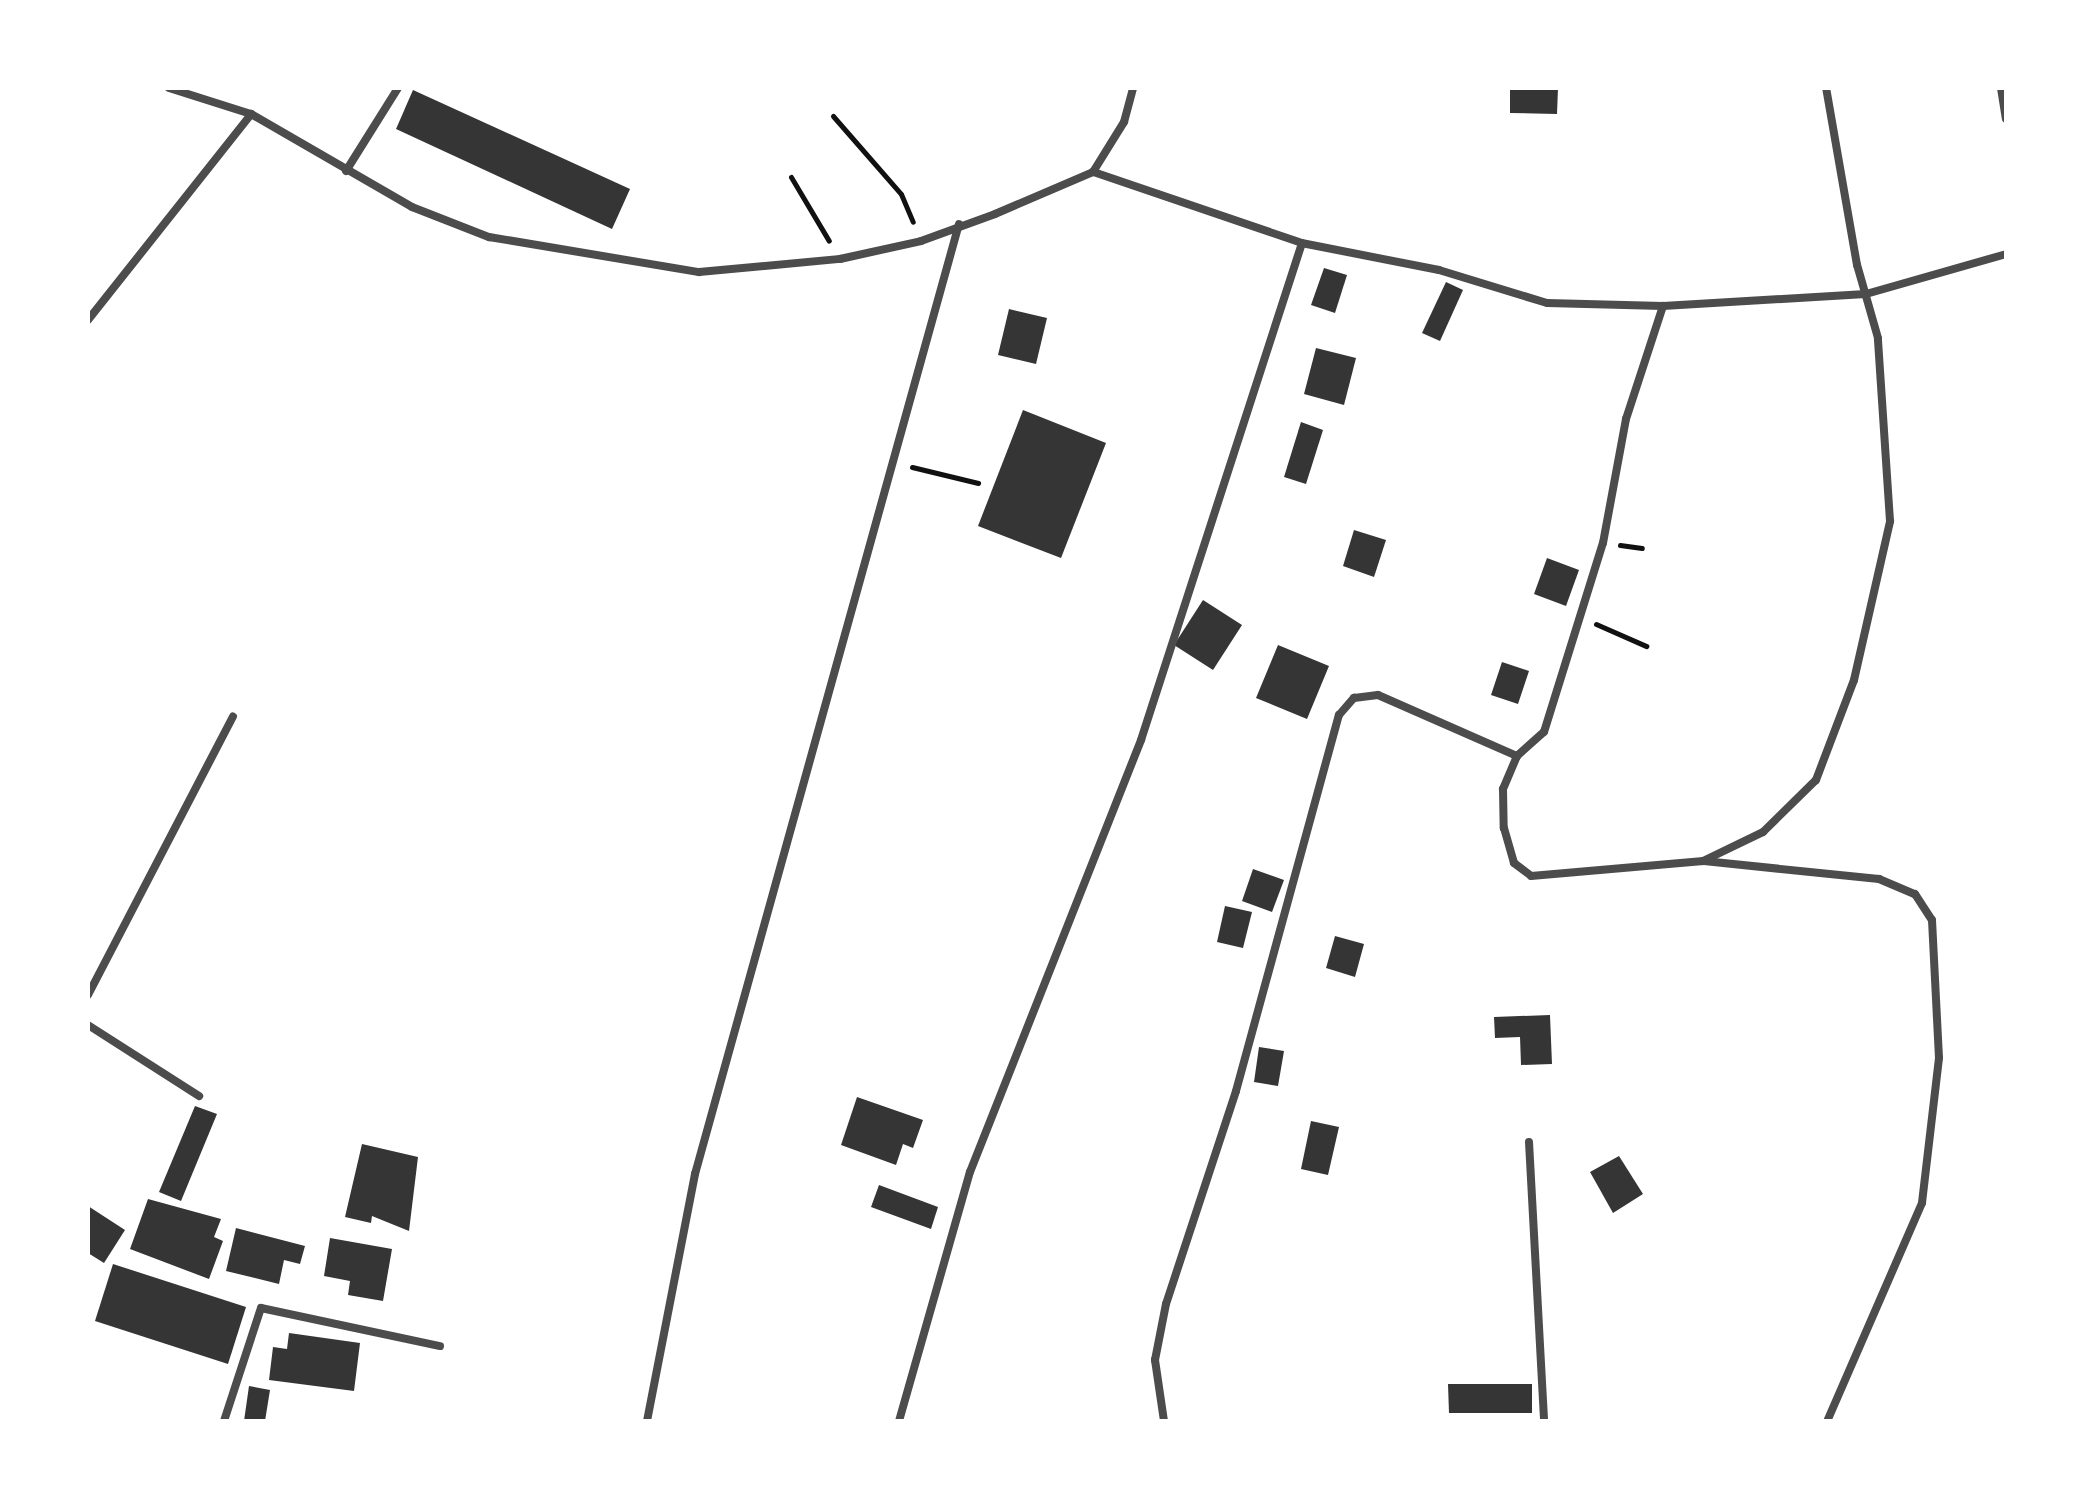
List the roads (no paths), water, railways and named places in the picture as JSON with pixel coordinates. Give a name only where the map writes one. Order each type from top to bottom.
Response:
[{"type":"street","points":[[169,88],[251,114],[346,171],[489,237],[613,262],[699,272],[840,259],[921,241],[1093,172],[1124,122],[1133,88]]},
{"type":"street","points":[[346,171],[398,88]]},
{"type":"street","points":[[1703,861],[1763,832],[1816,780],[1854,680],[1890,521],[1882,380],[1826,88]]},
{"type":"street","points":[[2001,88],[2006,119]]},
{"type":"street","points":[[88,320],[251,114]]},
{"type":"street","points":[[1093,172],[1302,243],[1439,270],[1547,303],[1663,306],[1866,294],[2006,254]]},
{"type":"street","points":[[647,1421],[695,1174],[959,224]]},
{"type":"street","points":[[899,1421],[970,1172],[1141,740],[1302,243]]},
{"type":"street","points":[[1663,306],[1626,419],[1581,618],[1544,732],[1517,756],[1503,789],[1504,828],[1514,863],[1531,876],[1703,861],[1879,879],[1915,894],[1932,920],[1939,1058],[1922,1203],[1827,1421]]},
{"type":"street","points":[[1164,1421],[1155,1360],[1166,1304],[1236,1091],[1339,715],[1354,698],[1378,695],[1517,756]]},
{"type":"street","points":[[88,995],[233,717]]},
{"type":"street","points":[[88,1025],[199,1096]]},
{"type":"street","points":[[1529,1142],[1544,1421]]},
{"type":"street","points":[[224,1421],[261,1308],[440,1346]]}]
